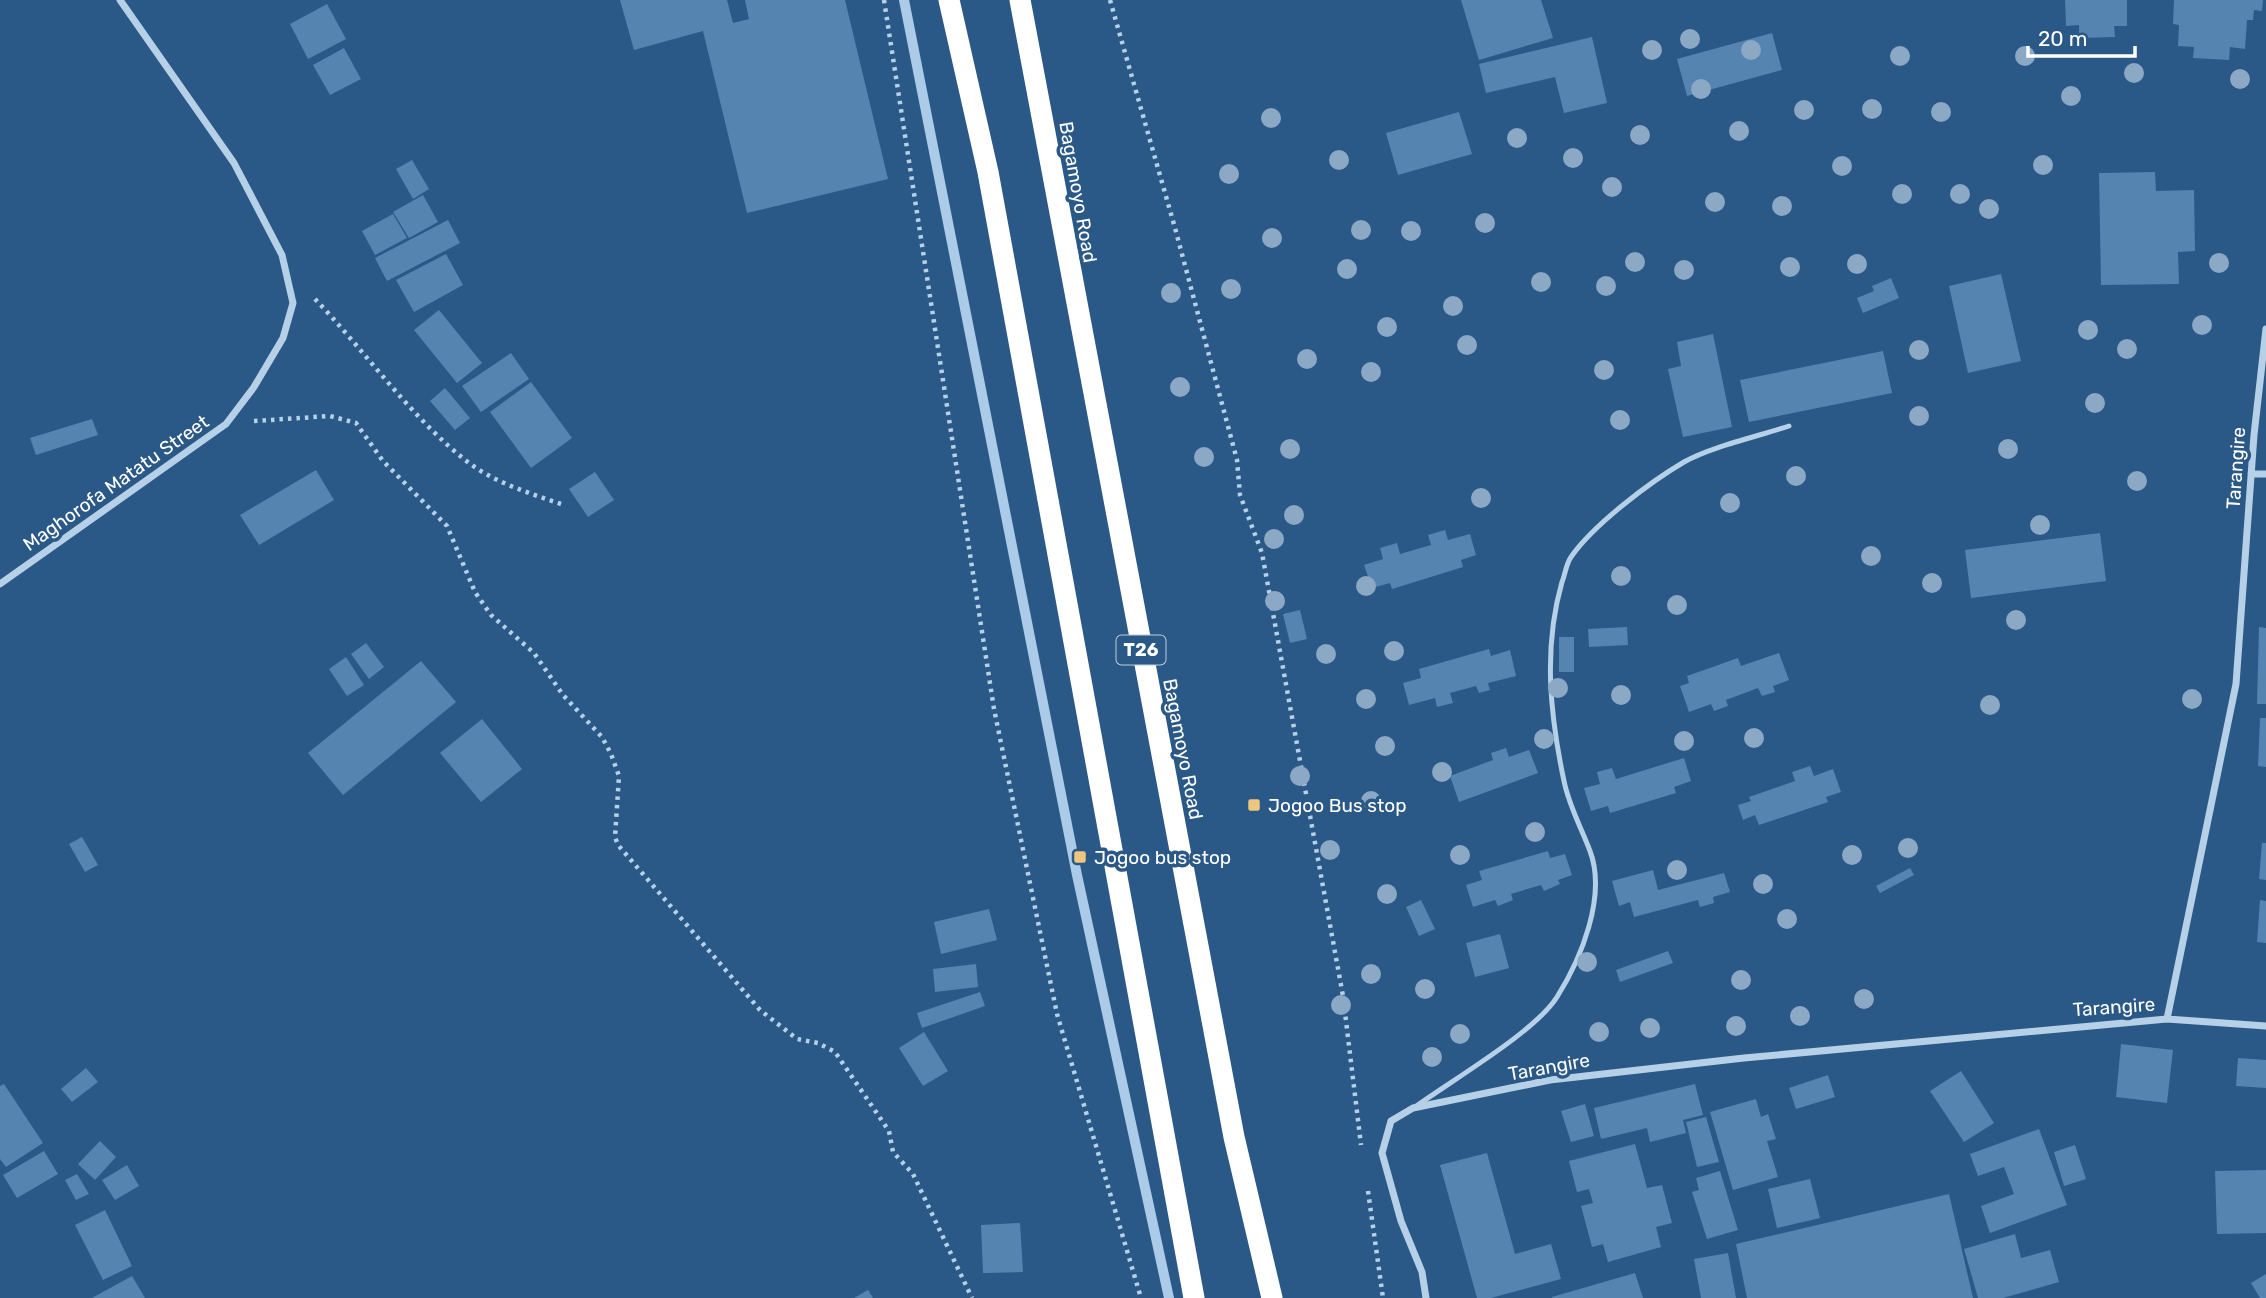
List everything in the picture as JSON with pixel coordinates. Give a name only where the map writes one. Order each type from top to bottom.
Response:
[{"type":"highway","points":[[949,0],[988,172],[1194,1298]]},
{"type":"highway","name":"Bagamoyo Road","points":[[1020,0],[1234,1137],[1272,1298]]},
{"type":"street","name":"Maghorofa Matatu Street","points":[[0,584],[226,424],[254,387],[283,338],[293,303],[282,256],[234,163],[120,0]]},
{"type":"street","name":"Tarangire","points":[[1413,1108],[1564,1078],[1758,1056],[2167,1019],[2236,684],[2251,474],[2266,328]]},
{"type":"street","points":[[2251,474],[2266,474]]},
{"type":"street","points":[[2167,1019],[2266,1026]]},
{"type":"street","points":[[1413,1108],[1391,1121],[1382,1153],[1401,1222],[1422,1272],[1426,1298]]},
{"type":"lane","points":[[1413,1108],[1531,1026],[1556,999],[1576,963],[1587,929],[1594,895],[1594,868],[1590,852],[1574,819],[1564,781],[1549,679],[1549,641],[1569,558],[1615,512],[1686,461],[1789,426]]},
{"type":"path","points":[[884,0],[996,723],[1057,1014],[1141,1298]]},
{"type":"path","points":[[1110,0],[1233,447],[1240,495],[1262,552],[1343,996],[1361,1147]]},
{"type":"path","points":[[285,268],[358,344],[414,409],[468,462],[501,482],[561,504]]},
{"type":"path","points":[[226,424],[330,416],[356,424],[383,461],[447,526],[475,592],[491,615],[534,653],[563,695],[602,737],[619,776],[615,837],[618,845],[760,1010],[797,1039],[818,1043],[835,1052],[890,1131],[893,1152],[913,1174],[972,1298]]},
{"type":"path","points":[[1367,1188],[1382,1298]]},
{"type":"building","points":[[620,0],[727,0],[733,23],[749,19],[745,0],[845,0],[888,179],[747,213],[703,31],[634,50]]},
{"type":"building","points":[[1461,0],[1541,0],[1553,38],[1479,60]]},
{"type":"building","points":[[2065,0],[2127,0],[2127,26],[2114,26],[2115,37],[2079,38],[2079,25],[2066,26]]},
{"type":"building","points":[[2174,0],[2263,0],[2262,11],[2254,10],[2253,20],[2247,20],[2245,49],[2230,47],[2229,60],[2193,58],[2194,47],[2178,46],[2179,25],[2173,24]]},
{"type":"building","points":[[327,4],[346,39],[308,59],[290,24]]},
{"type":"building","points":[[1772,33],[1782,70],[1687,96],[1677,59]]},
{"type":"building","points":[[1592,37],[1607,103],[1564,113],[1555,77],[1486,93],[1479,64]]},
{"type":"building","points":[[344,48],[361,79],[330,95],[313,65]]},
{"type":"building","points":[[1459,112],[1472,154],[1398,175],[1386,133]]},
{"type":"building","points":[[412,160],[429,189],[413,199],[396,169]]},
{"type":"building","points":[[2155,172],[2156,191],[2194,190],[2195,251],[2178,252],[2179,284],[2101,285],[2099,173]]},
{"type":"building","points":[[423,195],[438,222],[409,238],[393,212]]},
{"type":"building","points":[[393,214],[407,238],[375,255],[362,231]]},
{"type":"building","points":[[448,220],[460,243],[387,281],[375,258]]},
{"type":"building","points":[[446,254],[463,285],[414,312],[396,280]]},
{"type":"building","points":[[2001,274],[2021,361],[1968,373],[1949,286]]},
{"type":"building","points":[[1891,278],[1899,298],[1863,313],[1857,298],[1874,291],[1872,286]]},
{"type":"building","points":[[439,310],[482,363],[457,383],[414,330]]},
{"type":"building","points":[[1713,334],[1732,427],[1683,437],[1668,369],[1681,366],[1677,342]]},
{"type":"building","points":[[1883,351],[1892,393],[1749,422],[1740,380]]},
{"type":"building","points":[[511,353],[529,379],[481,412],[462,386]]},
{"type":"building","points":[[531,382],[572,438],[531,468],[490,412]]},
{"type":"building","points":[[445,388],[470,418],[455,430],[430,401]]},
{"type":"building","points":[[92,419],[98,435],[36,455],[30,438]]},
{"type":"building","points":[[316,470],[334,500],[259,545],[240,515]]},
{"type":"building","points":[[595,472],[614,500],[588,517],[569,489]]},
{"type":"building","points":[[1445,530],[1448,540],[1470,534],[1476,555],[1461,560],[1463,567],[1392,589],[1390,583],[1372,588],[1364,565],[1383,559],[1380,548],[1397,543],[1400,554],[1431,545],[1428,535]]},
{"type":"building","points":[[2100,533],[2106,581],[1971,598],[1965,550]]},
{"type":"building","points":[[1300,610],[1307,639],[1290,643],[1283,614]]},
{"type":"building","points":[[1627,627],[1628,645],[1589,647],[1588,629]]},
{"type":"building","points":[[2259,627],[2266,628],[2266,704],[2257,704]]},
{"type":"building","points":[[1559,637],[1574,637],[1574,672],[1559,672]]},
{"type":"building","points":[[366,643],[384,667],[369,679],[351,654]]},
{"type":"building","points":[[1489,649],[1491,656],[1510,650],[1516,676],[1488,683],[1490,690],[1479,693],[1476,686],[1450,693],[1453,703],[1437,707],[1435,698],[1409,705],[1403,683],[1421,678],[1419,669]]},
{"type":"building","points":[[1779,653],[1789,680],[1773,686],[1775,692],[1762,696],[1758,688],[1726,700],[1728,706],[1714,711],[1711,704],[1689,712],[1680,686],[1689,683],[1687,676],[1738,658],[1741,666]]},
{"type":"building","points":[[346,657],[364,685],[347,696],[329,669]]},
{"type":"building","points":[[421,661],[456,702],[343,795],[308,753]]},
{"type":"building","points":[[2260,718],[2266,718],[2266,767],[2258,766]]},
{"type":"building","points":[[482,719],[522,769],[481,802],[440,753]]},
{"type":"building","points":[[1506,748],[1509,757],[1529,750],[1538,773],[1459,802],[1450,776],[1493,760],[1491,753]]},
{"type":"building","points":[[1684,758],[1691,781],[1674,787],[1676,793],[1610,813],[1608,806],[1591,811],[1584,788],[1600,784],[1597,772],[1612,768],[1616,779]]},
{"type":"building","points":[[1810,766],[1814,776],[1833,769],[1841,792],[1826,797],[1828,802],[1759,825],[1755,815],[1743,820],[1738,805],[1751,801],[1749,797],[1795,781],[1792,772]]},
{"type":"building","points":[[82,837],[98,865],[85,872],[69,844]]},
{"type":"building","points":[[2262,843],[2266,843],[2266,880],[2259,879]]},
{"type":"building","points":[[1548,851],[1550,858],[1565,854],[1572,875],[1558,880],[1560,884],[1544,891],[1541,885],[1511,894],[1513,900],[1498,906],[1495,900],[1473,907],[1466,885],[1482,880],[1479,871]]},
{"type":"building","points":[[1910,868],[1914,875],[1880,893],[1876,886]]},
{"type":"building","points":[[1653,870],[1658,890],[1724,873],[1730,892],[1713,897],[1714,903],[1700,907],[1698,900],[1634,917],[1630,902],[1619,906],[1612,881]]},
{"type":"building","points":[[1421,900],[1435,929],[1419,936],[1406,907]]},
{"type":"building","points":[[2260,900],[2266,901],[2266,943],[2257,942]]},
{"type":"building","points":[[989,909],[997,940],[941,954],[934,922]]},
{"type":"building","points":[[1500,934],[1509,968],[1475,977],[1466,943]]},
{"type":"building","points":[[1668,951],[1673,963],[1620,982],[1616,970]]},
{"type":"building","points":[[976,964],[978,987],[935,992],[933,969]]},
{"type":"building","points":[[980,992],[985,1006],[922,1028],[917,1013]]},
{"type":"building","points":[[924,1032],[948,1071],[923,1086],[899,1048]]},
{"type":"building","points":[[2121,1044],[2173,1050],[2167,1103],[2116,1097]]},
{"type":"building","points":[[2238,1058],[2266,1060],[2266,1088],[2236,1086]]},
{"type":"building","points":[[86,1068],[98,1082],[72,1102],[61,1089]]},
{"type":"building","points":[[1961,1071],[1994,1123],[1964,1142],[1930,1091]]},
{"type":"building","points":[[1828,1075],[1835,1097],[1796,1109],[1789,1088]]},
{"type":"building","points":[[4,1084],[43,1143],[6,1167],[0,1159],[0,1086]]},
{"type":"building","points":[[1695,1084],[1703,1115],[1683,1120],[1686,1133],[1650,1142],[1647,1128],[1601,1139],[1594,1108]]},
{"type":"building","points":[[1756,1099],[1761,1117],[1768,1114],[1776,1139],[1767,1141],[1778,1177],[1733,1190],[1710,1112]]},
{"type":"building","points":[[1585,1104],[1594,1136],[1571,1142],[1561,1111]]},
{"type":"building","points":[[1706,1117],[1719,1162],[1697,1167],[1686,1122]]},
{"type":"building","points":[[2039,1129],[2067,1205],[1990,1233],[1981,1206],[2014,1194],[2004,1167],[1978,1176],[1970,1154]]},
{"type":"building","points":[[100,1141],[116,1157],[95,1180],[78,1164]]},
{"type":"building","points":[[1635,1144],[1647,1188],[1662,1185],[1672,1223],[1656,1227],[1661,1247],[1608,1262],[1603,1244],[1592,1247],[1581,1206],[1593,1203],[1589,1189],[1577,1192],[1569,1161]]},
{"type":"building","points":[[2075,1145],[2086,1179],[2064,1186],[2054,1152]]},
{"type":"building","points":[[44,1151],[58,1174],[17,1198],[3,1175]]},
{"type":"building","points":[[1487,1153],[1515,1254],[1551,1244],[1561,1279],[1491,1298],[1477,1298],[1440,1165]]},
{"type":"building","points":[[127,1165],[139,1186],[115,1200],[102,1180]]},
{"type":"building","points":[[2266,1170],[2266,1233],[2217,1234],[2215,1171]]},
{"type":"building","points":[[1720,1171],[1738,1230],[1707,1239],[1692,1192],[1699,1190],[1696,1178]]},
{"type":"building","points":[[77,1174],[89,1194],[76,1200],[65,1180]]},
{"type":"building","points":[[1810,1179],[1820,1218],[1777,1228],[1768,1189]]},
{"type":"building","points":[[1949,1194],[1973,1298],[1747,1298],[1736,1244]]},
{"type":"building","points":[[105,1210],[132,1266],[103,1280],[75,1225]]},
{"type":"building","points":[[1020,1223],[1023,1272],[983,1273],[981,1225]]},
{"type":"building","points":[[2015,1234],[2021,1258],[2050,1250],[2059,1282],[2003,1298],[1978,1298],[1964,1249]]},
{"type":"building","points":[[1728,1253],[1736,1298],[1701,1298],[1694,1259]]},
{"type":"building","points":[[1635,1273],[1643,1298],[1552,1298],[1552,1297]]},
{"type":"building","points":[[2266,1274],[2266,1298],[2260,1298],[2251,1283]]},
{"type":"building","points":[[132,1276],[145,1298],[92,1298]]},
{"type":"building","points":[[868,1290],[873,1298],[854,1298]]},
{"type":"waterway","points":[[904,0],[1077,875],[1169,1298]]},
{"type":"place","name":"Jogoo Bus stop","points":[[1254,805]]},
{"type":"place","name":"Jogoo bus stop","points":[[1080,857]]}]
